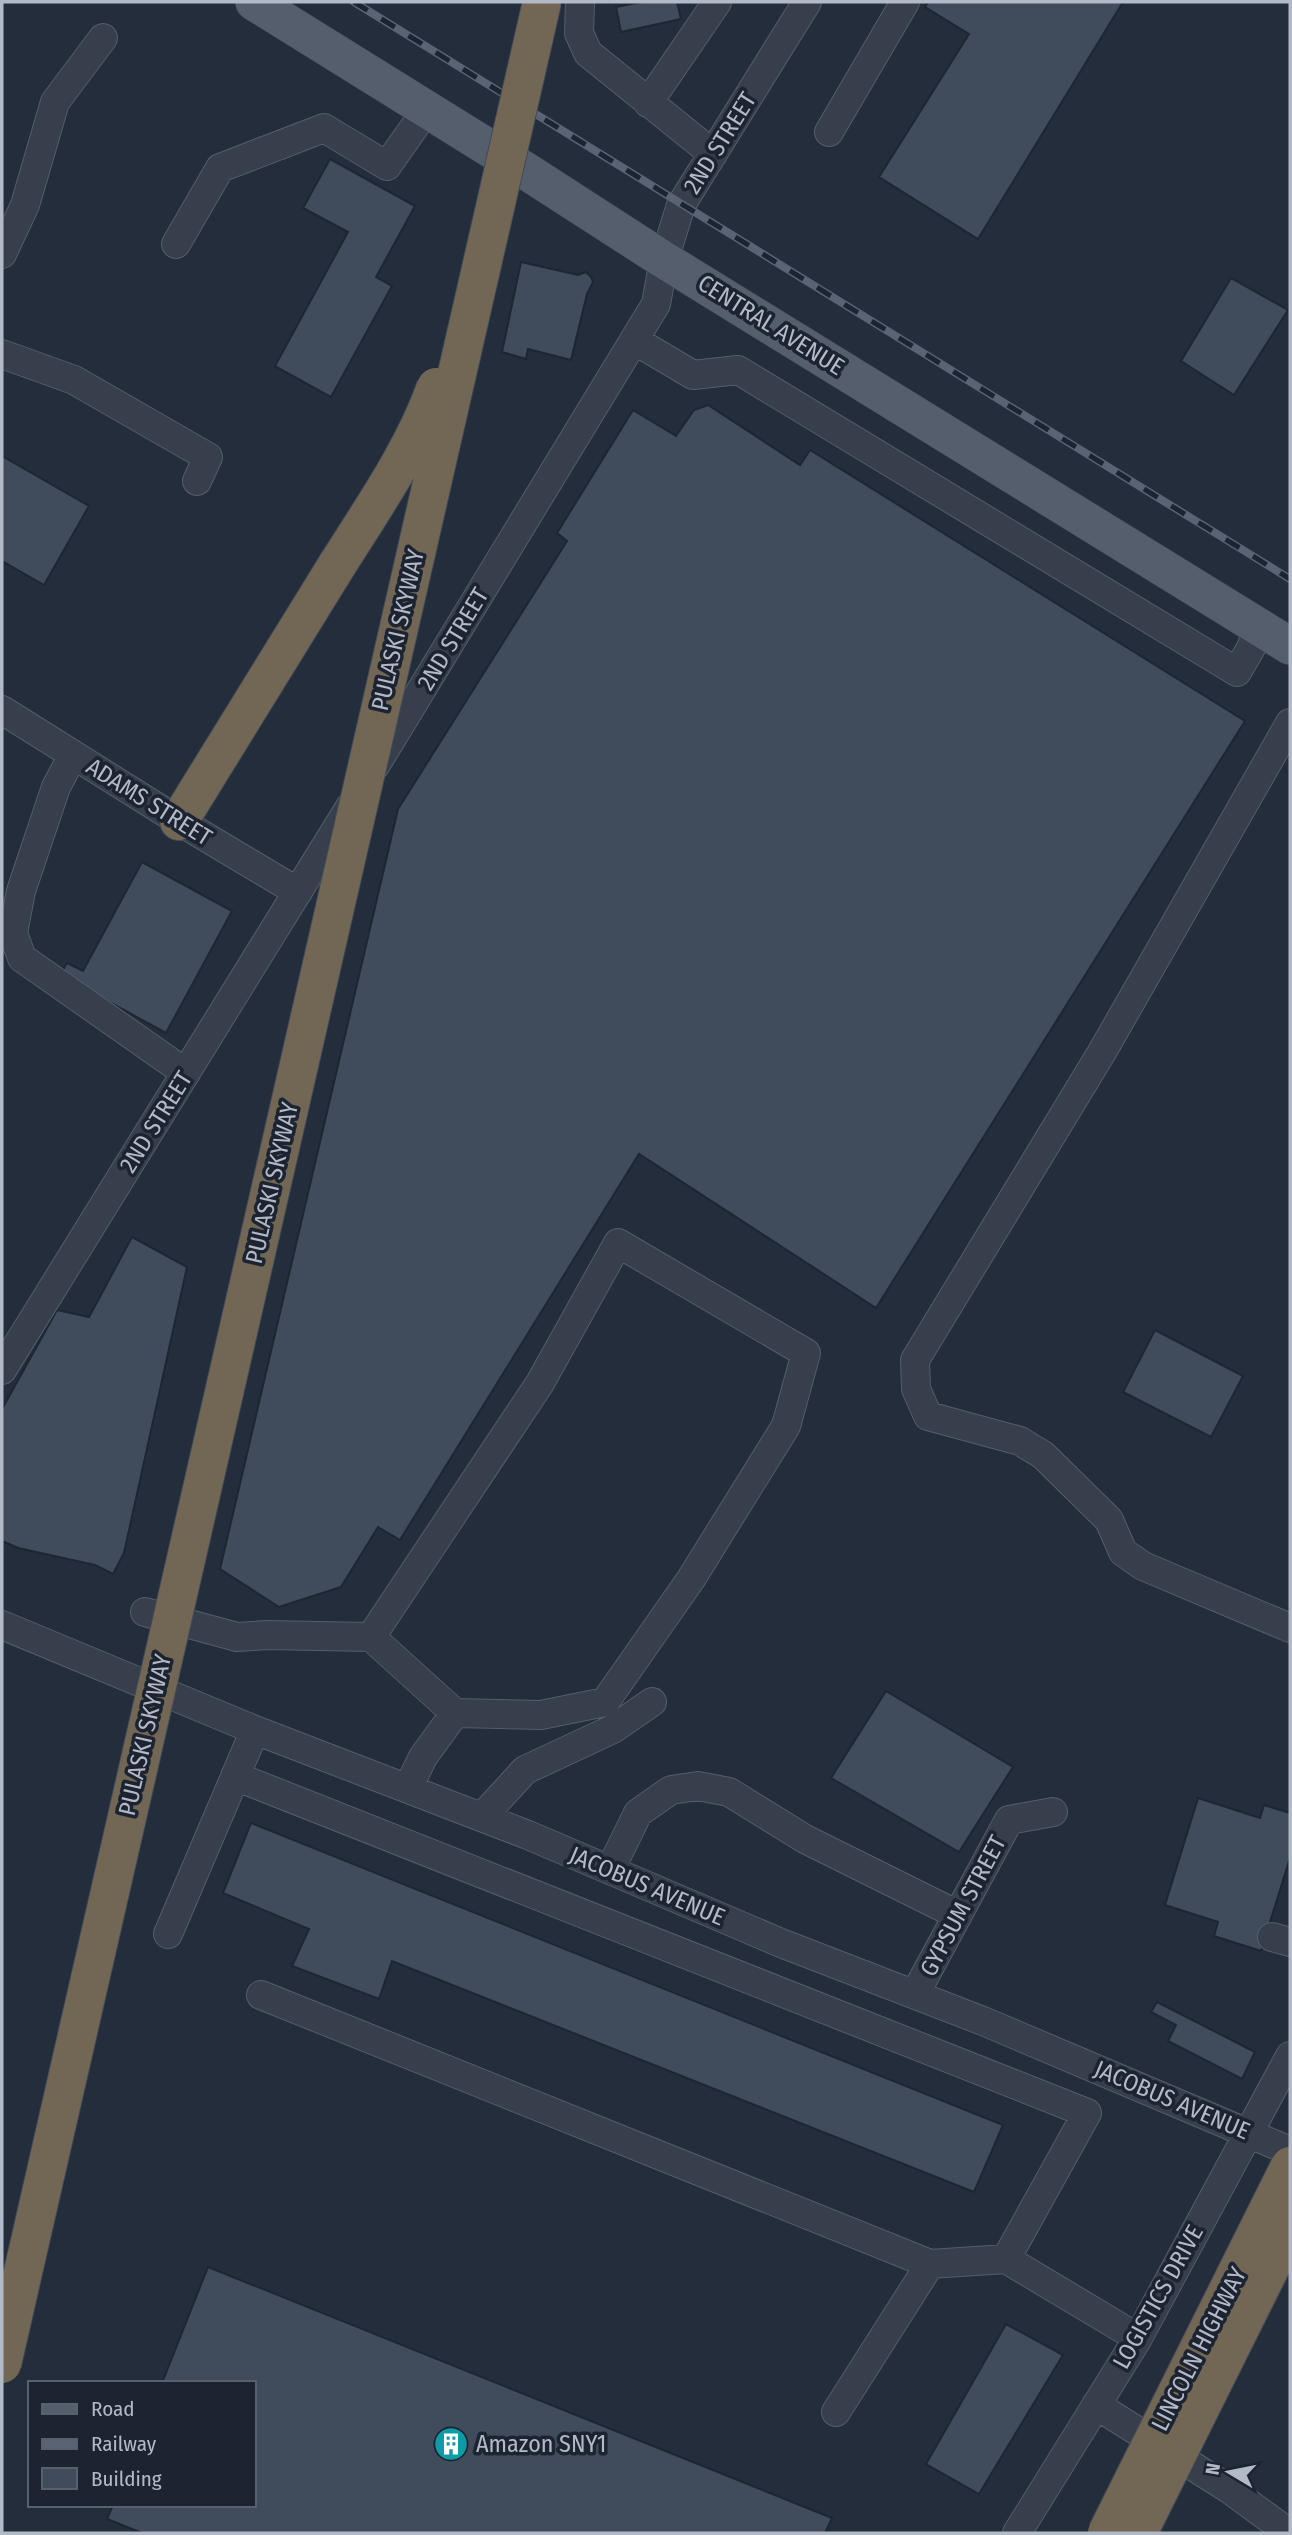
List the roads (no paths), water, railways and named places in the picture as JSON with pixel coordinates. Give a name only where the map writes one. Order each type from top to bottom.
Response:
[{"type":"highway","name":"PULASKI SKYWAY","points":[[2,2256],[516,2]]},
{"type":"highway","points":[[179,821],[391,481],[422,422],[435,390],[455,323],[530,2]]},
{"type":"highway","name":"PULASKI SKYWAY","points":[[2,2364],[542,2]]},
{"type":"highway","name":"LINCOLN HIGHWAY","points":[[1107,2533],[1290,2166]]},
{"type":"highway","name":"LINCOLN HIGHWAY","points":[[1138,2533],[1290,2228]]},
{"type":"main road","name":"CENTRAL AVENUE","points":[[254,2],[664,260],[1290,646]]},
{"type":"street","points":[[580,2],[579,33],[588,53],[713,154]]},
{"type":"street","points":[[648,103],[717,2]]},
{"type":"street","name":"2ND STREET","points":[[2,1370],[298,892],[656,304],[664,260],[681,205],[807,2]]},
{"type":"street","points":[[829,132],[905,2]]},
{"type":"street","points":[[2,254],[25,205],[55,102],[103,38]]},
{"type":"street","points":[[176,244],[220,168],[324,128],[387,166],[427,109]]},
{"type":"street","points":[[634,340],[693,375],[738,370],[1237,671],[1251,648],[1259,625]]},
{"type":"street","points":[[2,354],[74,380],[208,457],[197,481]]},
{"type":"street","name":"ADAMS STREET","points":[[2,710],[298,892]]},
{"type":"street","points":[[1290,723],[1102,1052],[915,1360],[916,1389],[928,1416],[1020,1441],[1043,1455],[1110,1520],[1123,1552],[1143,1566],[1290,1628]]},
{"type":"street","points":[[73,755],[56,787],[21,891],[13,933],[22,958],[186,1073]]},
{"type":"street","points":[[145,1612],[237,1637],[371,1637],[455,1713],[541,1715],[605,1702],[691,1579],[786,1426],[806,1353],[618,1243],[540,1383],[371,1637]]},
{"type":"street","name":"JACOBUS AVENUE","points":[[2,1625],[255,1730],[481,1817],[781,1943],[996,2026],[1290,2151]]},
{"type":"street","points":[[481,1817],[525,1770],[613,1730],[652,1702]]},
{"type":"street","points":[[408,1788],[423,1757],[455,1713]]},
{"type":"street","points":[[168,1934],[255,1730]]},
{"type":"street","points":[[235,1776],[1087,2113],[1006,2259]]},
{"type":"street","points":[[610,1871],[638,1813],[671,1790],[698,1786],[729,1792],[804,1839],[958,1916]]},
{"type":"street","name":"GYPSUM STREET","points":[[915,1994],[1009,1820],[1053,1812]]},
{"type":"street","points":[[261,1996],[930,2264],[1006,2259],[1138,2338]]},
{"type":"street","name":"LOGISTICS DRIVE","points":[[1017,2533],[1138,2338],[1290,2056]]},
{"type":"street","points":[[836,2412],[930,2264]]},
{"type":"street","points":[[1096,2405],[1228,2489],[1289,2533]]},
{"type":"railway","points":[[354,2],[1290,579]]},
{"type":"place","name":"Amazon SNY1","points":[[451,2444]]}]
